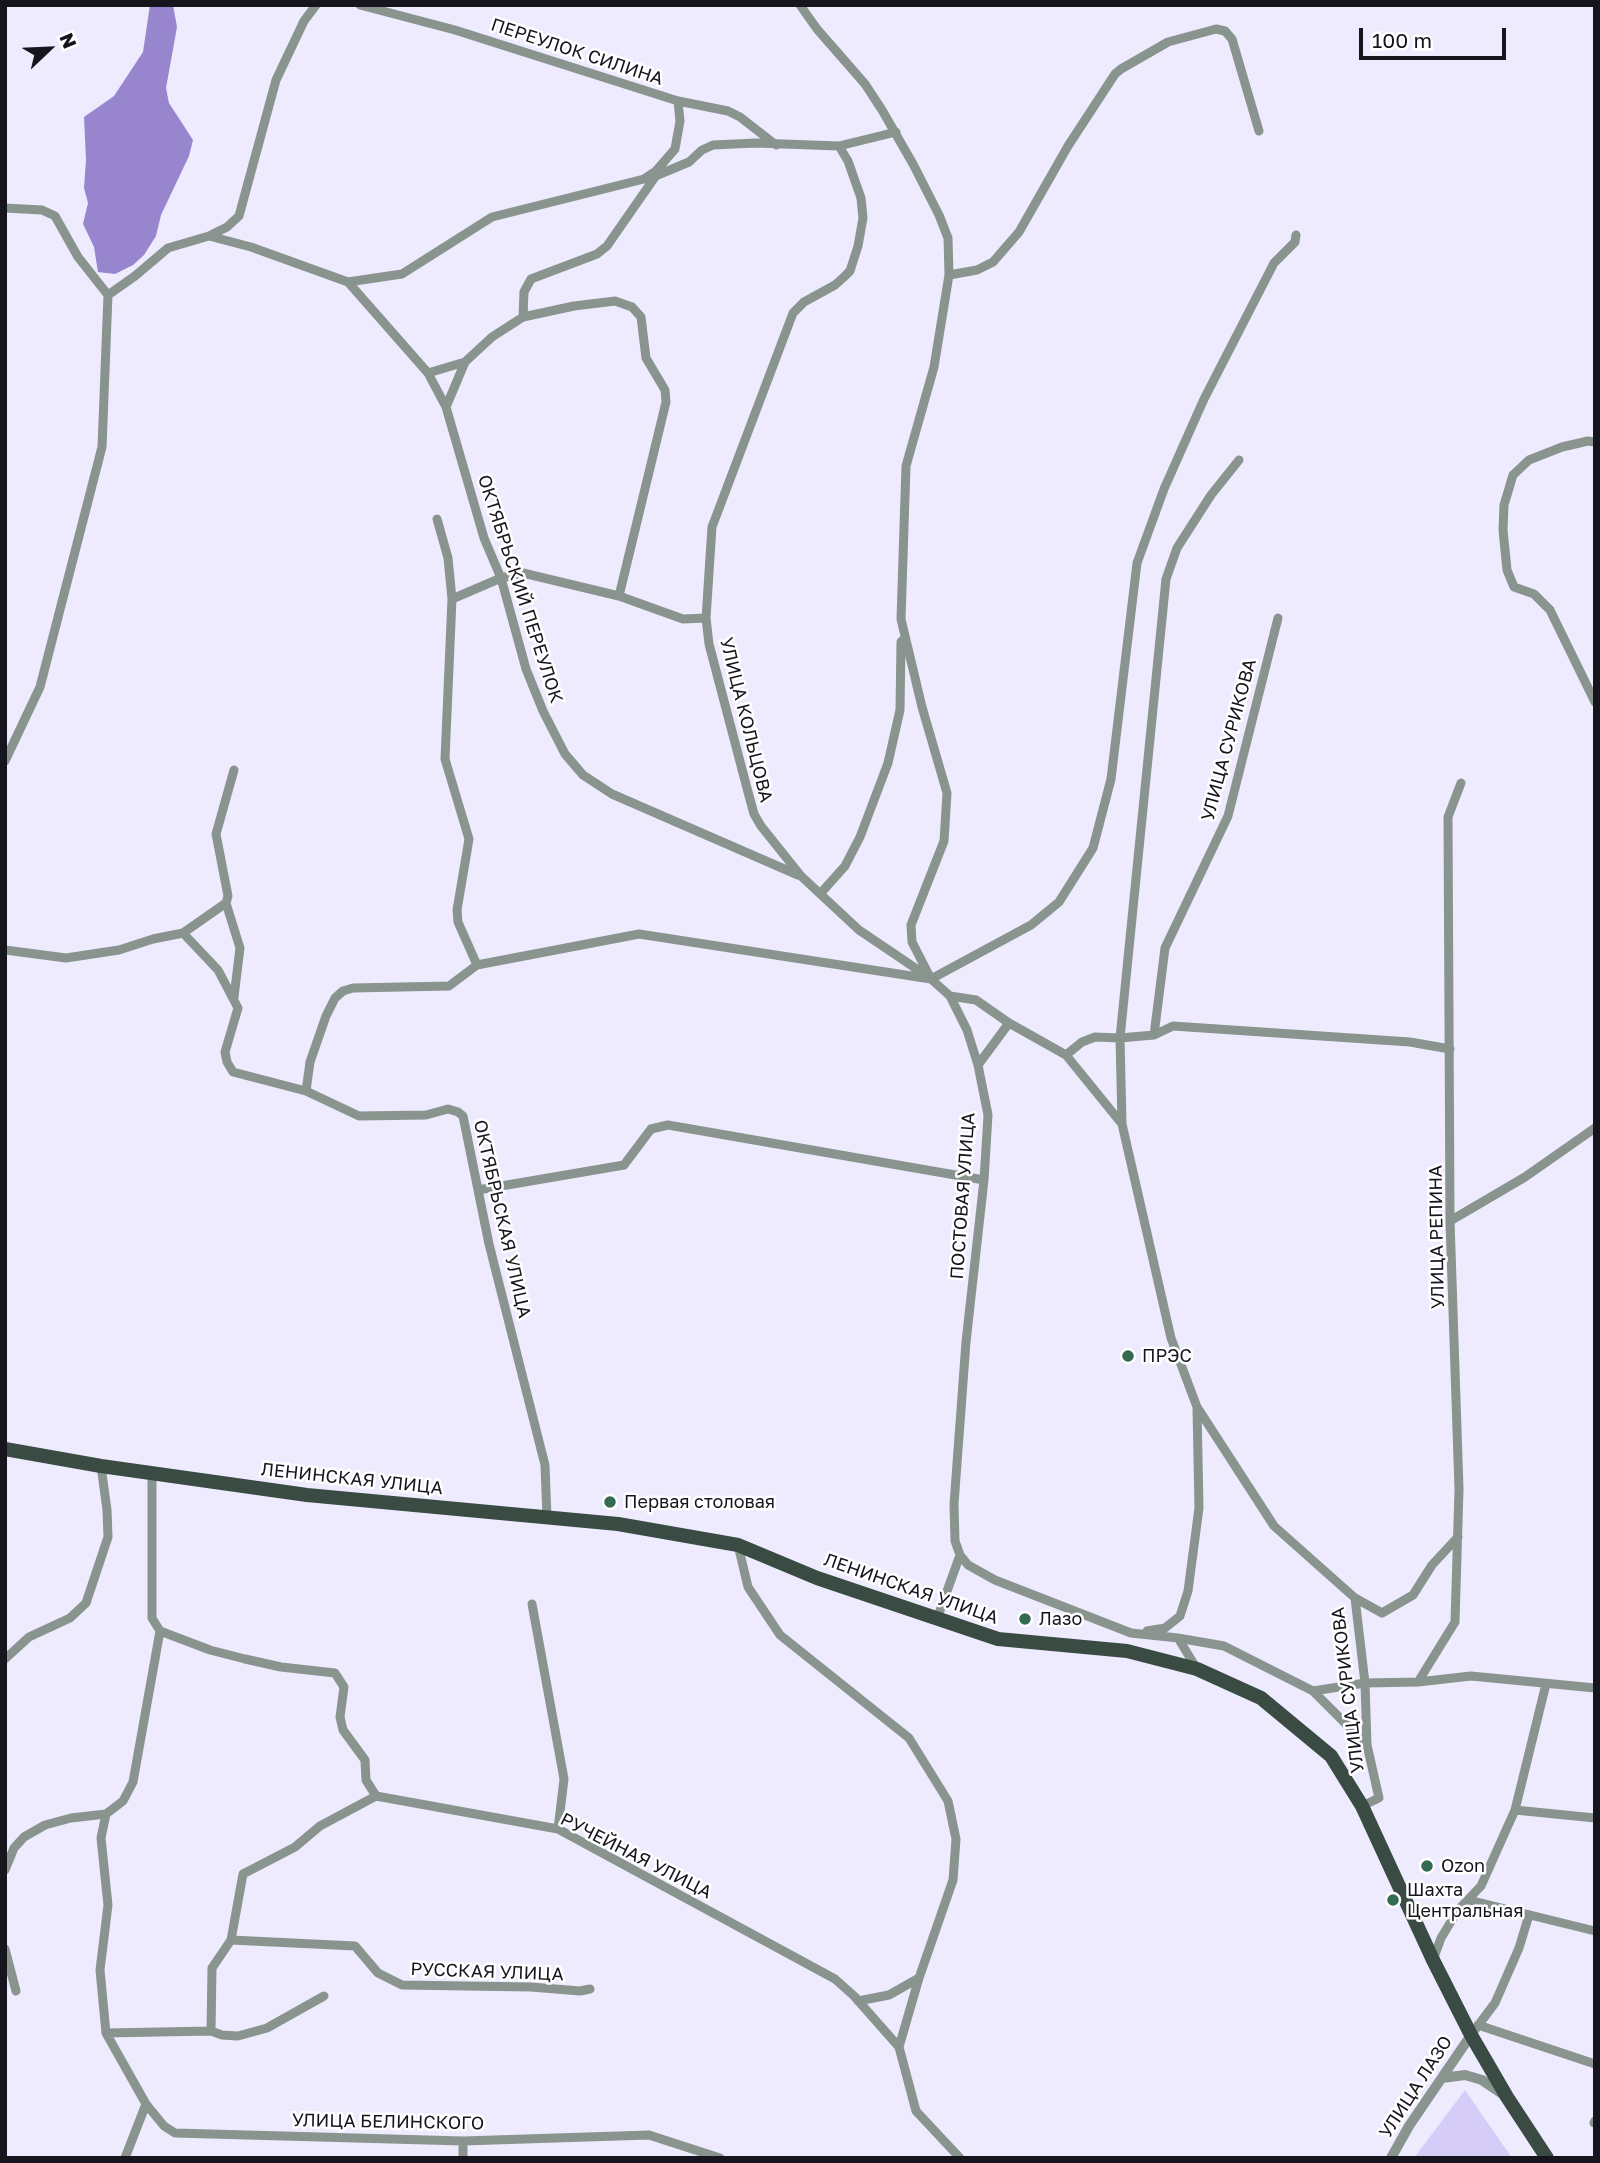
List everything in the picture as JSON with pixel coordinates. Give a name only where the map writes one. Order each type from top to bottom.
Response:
[{"type":"main road","name":"ЛЕНИНСКАЯ УЛИЦА","points":[[5,1449],[152,1474],[307,1495],[618,1524],[738,1545],[817,1578],[998,1639],[1127,1651],[1197,1669],[1261,1698],[1331,1756],[1362,1806],[1433,1960],[1474,2030],[1507,2097],[1547,2158]]},
{"type":"street","points":[[108,295],[168,248],[209,236],[234,223],[239,216],[276,80],[304,21],[316,5]]},
{"type":"street","name":"ПЕРЕУЛОК СИЛИНА","points":[[360,5],[455,30],[678,101],[728,111],[776,145]]},
{"type":"street","name":"ПОСТОВАЯ УЛИЦА","points":[[800,5],[864,84],[896,132],[948,237],[949,275],[934,367],[906,466],[901,619],[947,793],[944,841],[911,925],[912,943],[931,979],[950,996],[967,1030],[978,1065],[988,1115],[984,1180],[966,1342],[954,1503],[955,1541],[960,1555]]},
{"type":"street","points":[[949,275],[976,270],[993,262],[1019,232],[1068,146],[1115,74],[1168,42],[1216,29],[1225,31],[1232,39],[1259,131]]},
{"type":"street","points":[[645,179],[656,172],[675,149],[680,121],[678,101]]},
{"type":"street","points":[[209,236],[251,247],[348,282],[402,274],[492,217],[655,177],[689,163],[702,150],[713,145],[756,143],[839,146],[896,132]]},
{"type":"street","name":"УЛИЦА КОЛЬЦОВА","points":[[839,146],[848,161],[861,198],[863,218],[858,246],[850,271],[835,285],[804,302],[793,313],[712,527],[706,618],[709,644],[754,814],[801,876],[820,894],[859,930],[931,979]]},
{"type":"street","points":[[523,317],[524,292],[531,279],[597,254],[607,246],[655,177]]},
{"type":"street","points":[[5,208],[43,210],[55,216],[78,257],[108,295],[102,447],[40,687],[8,748],[5,761]]},
{"type":"street","points":[[306,1091],[310,1062],[326,1016],[335,999],[343,991],[353,988],[449,986],[477,965],[639,934],[931,979],[1031,925],[1059,902],[1093,848],[1111,779],[1137,564],[1164,489],[1204,400],[1275,263],[1295,242],[1296,235]]},
{"type":"street","name":"ОКТЯБРЬСКИЙ ПЕРЕУЛОК","points":[[348,282],[428,373],[446,407],[484,538],[501,578],[526,669],[538,701],[565,754],[583,775],[612,794],[801,876]]},
{"type":"street","points":[[446,407],[466,362],[492,337],[523,317],[615,301],[632,307],[641,317],[646,358],[665,390],[666,402],[618,596]]},
{"type":"street","points":[[428,373],[466,362]]},
{"type":"street","points":[[1591,442],[1562,447],[1529,460],[1513,475],[1504,505],[1503,530],[1507,570],[1514,587],[1534,594],[1550,610],[1595,702]]},
{"type":"street","name":"УЛИЦА СУРИКОВА","points":[[1239,460],[1211,495],[1177,548],[1166,579],[1119,1038],[1122,1124],[1171,1338],[1198,1407],[1274,1526],[1355,1598],[1365,1683],[1367,1745],[1379,1798],[1362,1806]]},
{"type":"street","points":[[437,519],[448,558],[452,599],[445,759],[469,839],[457,910],[458,922],[477,965]]},
{"type":"street","points":[[452,599],[501,578],[523,573],[618,596],[683,619],[706,618]]},
{"type":"street","name":"УЛИЦА СУРИКОВА","points":[[1154,1035],[1165,948],[1228,816],[1278,618]]},
{"type":"street","name":"ПОСТОВАЯ УЛИЦА","points":[[820,894],[845,866],[860,837],[888,764],[900,710],[901,642],[905,638]]},
{"type":"street","points":[[234,770],[216,834],[228,896],[226,903],[240,948],[234,997]]},
{"type":"street","name":"УЛИЦА РЕПИНА","points":[[1418,1682],[1455,1622],[1459,1489],[1450,1221],[1448,817],[1461,783]]},
{"type":"street","points":[[5,950],[66,958],[119,950],[183,933],[226,903]]},
{"type":"street","points":[[183,933],[218,970],[234,997]]},
{"type":"street","points":[[950,996],[976,1000],[1009,1023],[1066,1055],[1122,1124]]},
{"type":"street","name":"ОКТЯБРЬСКАЯ УЛИЦА","points":[[234,997],[238,1008],[226,1052],[227,1062],[233,1072],[306,1091],[359,1116],[426,1115],[448,1109],[463,1116],[489,1244],[545,1465],[547,1518]]},
{"type":"street","points":[[978,1065],[1009,1023]]},
{"type":"street","points":[[1066,1055],[1082,1042],[1096,1037],[1154,1035],[1173,1026],[1410,1042],[1450,1049]]},
{"type":"street","points":[[478,1190],[624,1165],[651,1129],[668,1125],[984,1180]]},
{"type":"street","points":[[1450,1221],[1525,1177],[1595,1128]]},
{"type":"street","name":"УЛИЦА СУРИКОВА","points":[[1131,1633],[1165,1628],[1180,1616],[1188,1591],[1199,1508],[1198,1407]]},
{"type":"street","points":[[5,1659],[29,1637],[70,1619],[86,1603],[108,1537],[101,1466]]},
{"type":"street","points":[[152,1474],[152,1618],[160,1631],[210,1650],[245,1659],[281,1667],[335,1673],[344,1687],[340,1717],[343,1730],[365,1760],[366,1780],[376,1796],[320,1826],[295,1847],[243,1874],[231,1940],[212,1968],[211,2031]]},
{"type":"street","points":[[1355,1598],[1382,1613],[1413,1595],[1432,1565],[1458,1537]]},
{"type":"street","points":[[738,1545],[748,1587],[780,1635],[909,1738],[948,1801],[956,1839],[953,1880],[919,1978],[899,2047]]},
{"type":"street","points":[[937,1619],[960,1555]]},
{"type":"street","points":[[960,1555],[968,1565],[995,1580],[1131,1633],[1224,1646],[1314,1691],[1367,1745]]},
{"type":"street","points":[[532,1604],[564,1779],[558,1829]]},
{"type":"street","points":[[5,1870],[14,1848],[23,1837],[45,1825],[71,1818],[106,1814],[124,1801],[133,1782],[160,1631]]},
{"type":"street","points":[[1127,1651],[1131,1633]]},
{"type":"street","points":[[1178,1638],[1197,1669]]},
{"type":"street","points":[[1314,1691],[1365,1683],[1418,1682],[1471,1676],[1595,1688]]},
{"type":"street","points":[[1433,1960],[1441,1938],[1458,1910],[1481,1886],[1515,1810],[1546,1684]]},
{"type":"street","name":"РУЧЕЙНАЯ УЛИЦА","points":[[376,1796],[558,1829],[835,1979],[899,2047],[916,2111],[960,2158]]},
{"type":"street","points":[[1515,1810],[1595,1818]]},
{"type":"street","points":[[106,1814],[101,1838],[108,1905],[100,1970],[106,2033],[211,2031],[238,2036],[267,2028],[324,1996]]},
{"type":"street","points":[[1469,1900],[1595,1931]]},
{"type":"street","points":[[1528,1915],[1519,1948],[1495,2003],[1474,2030],[1595,2064]]},
{"type":"street","name":"РУССКАЯ УЛИЦА","points":[[231,1940],[355,1946],[378,1973],[402,1985],[531,1987],[580,1991],[590,1989]]},
{"type":"street","points":[[5,1949],[16,1991]]},
{"type":"street","points":[[858,2001],[890,1995],[919,1978]]},
{"type":"street","name":"УЛИЦА ЛАЗО","points":[[1391,2158],[1409,2126],[1474,2030]]},
{"type":"street","name":"УЛИЦА БЕЛИНСКОГО","points":[[106,2033],[146,2104],[164,2126],[175,2133],[463,2141],[649,2135],[720,2158]]},
{"type":"street","points":[[1442,2078],[1465,2075],[1482,2080],[1507,2097]]},
{"type":"street","points":[[125,2158],[146,2104]]},
{"type":"street","points":[[463,2141],[463,2158]]},
{"type":"shaded area","points":[[150,5],[173,5],[177,27],[166,88],[169,103],[193,140],[189,156],[161,215],[156,236],[144,255],[133,265],[115,274],[98,272],[94,247],[83,224],[88,203],[84,188],[84,117],[114,96],[143,52]]},
{"type":"shaded area","points":[[1465,2090],[1512,2158],[1414,2158]]},
{"type":"place","name":"ПРЭС","points":[[1128,1356]]},
{"type":"place","name":"Первая столовая","points":[[610,1502]]},
{"type":"place","name":"Лазо","points":[[1025,1619]]},
{"type":"place","name":"Ozon","points":[[1427,1866]]},
{"type":"place","name":"Шахта Центральная","points":[[1393,1900]]}]
